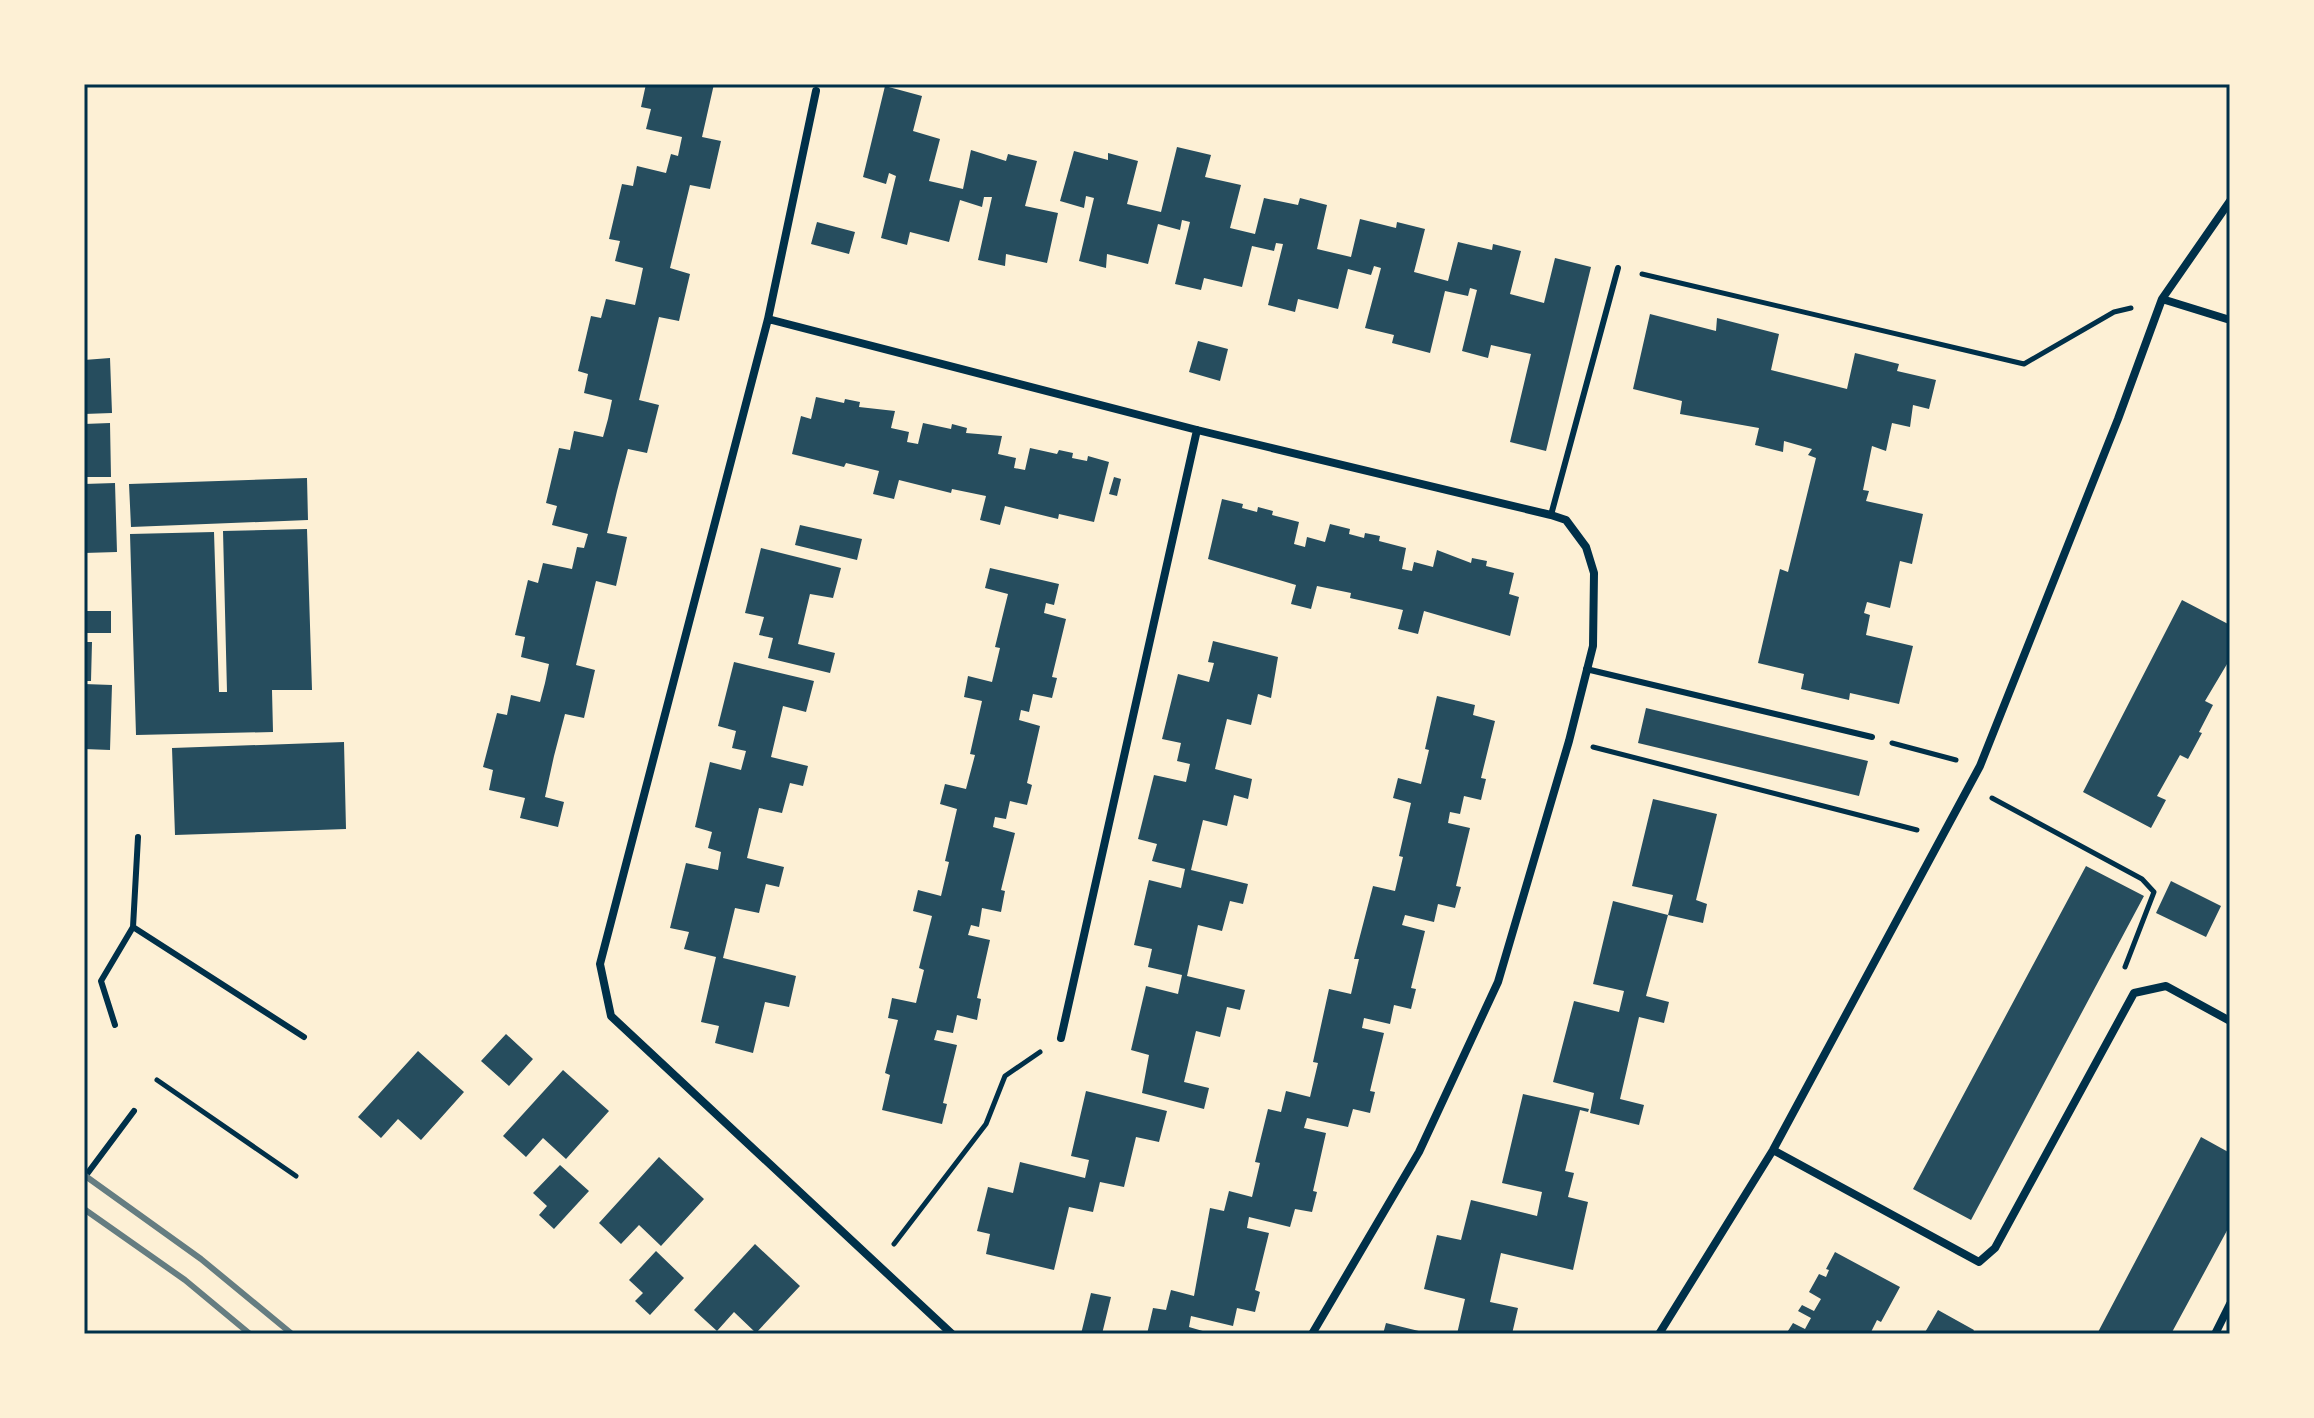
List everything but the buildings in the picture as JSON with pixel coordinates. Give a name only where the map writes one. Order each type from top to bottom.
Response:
[{"type":"street","points":[[816,91],[768,319],[600,964],[611,1016],[952,1334]]},
{"type":"street","points":[[1659,1334],[1773,1150],[1970,786],[2118,419],[2162,299],[2230,201]]},
{"type":"street","points":[[2162,299],[2230,320]]},
{"type":"street","points":[[768,319],[1197,430],[1551,515],[1566,520],[1586,547],[1594,573],[1593,646],[1569,741],[1498,982],[1419,1152],[1312,1334]]},
{"type":"street","points":[[1061,1038],[1197,430]]},
{"type":"street","points":[[1773,1150],[1979,1262],[1995,1248],[2134,993],[2166,986],[2230,1021]]},
{"type":"street","points":[[2215,1334],[2230,1304]]},
{"type":"lane","points":[[1551,515],[1618,268]]},
{"type":"lane","points":[[1586,669],[1872,737]]},
{"type":"lane","points":[[115,1025],[101,981],[133,927],[138,837]]},
{"type":"lane","points":[[133,927],[304,1037]]},
{"type":"lane","points":[[84,1178],[134,1111]]},
{"type":"path","points":[[1618,268],[2024,364],[2114,312],[2162,299]]},
{"type":"path","points":[[1872,737],[1980,766]]},
{"type":"path","points":[[1569,741],[1866,815],[1941,837]]},
{"type":"path","points":[[1970,786],[2142,879],[2154,892],[2153,901],[2124,967],[2166,986]]},
{"type":"path","points":[[879,1264],[986,1124],[1005,1076],[1061,1038]]},
{"type":"path","points":[[157,1080],[296,1176]]},
{"type":"railway","points":[[84,1175],[201,1259],[292,1334]]},
{"type":"railway","points":[[84,1209],[185,1280],[250,1334]]}]
